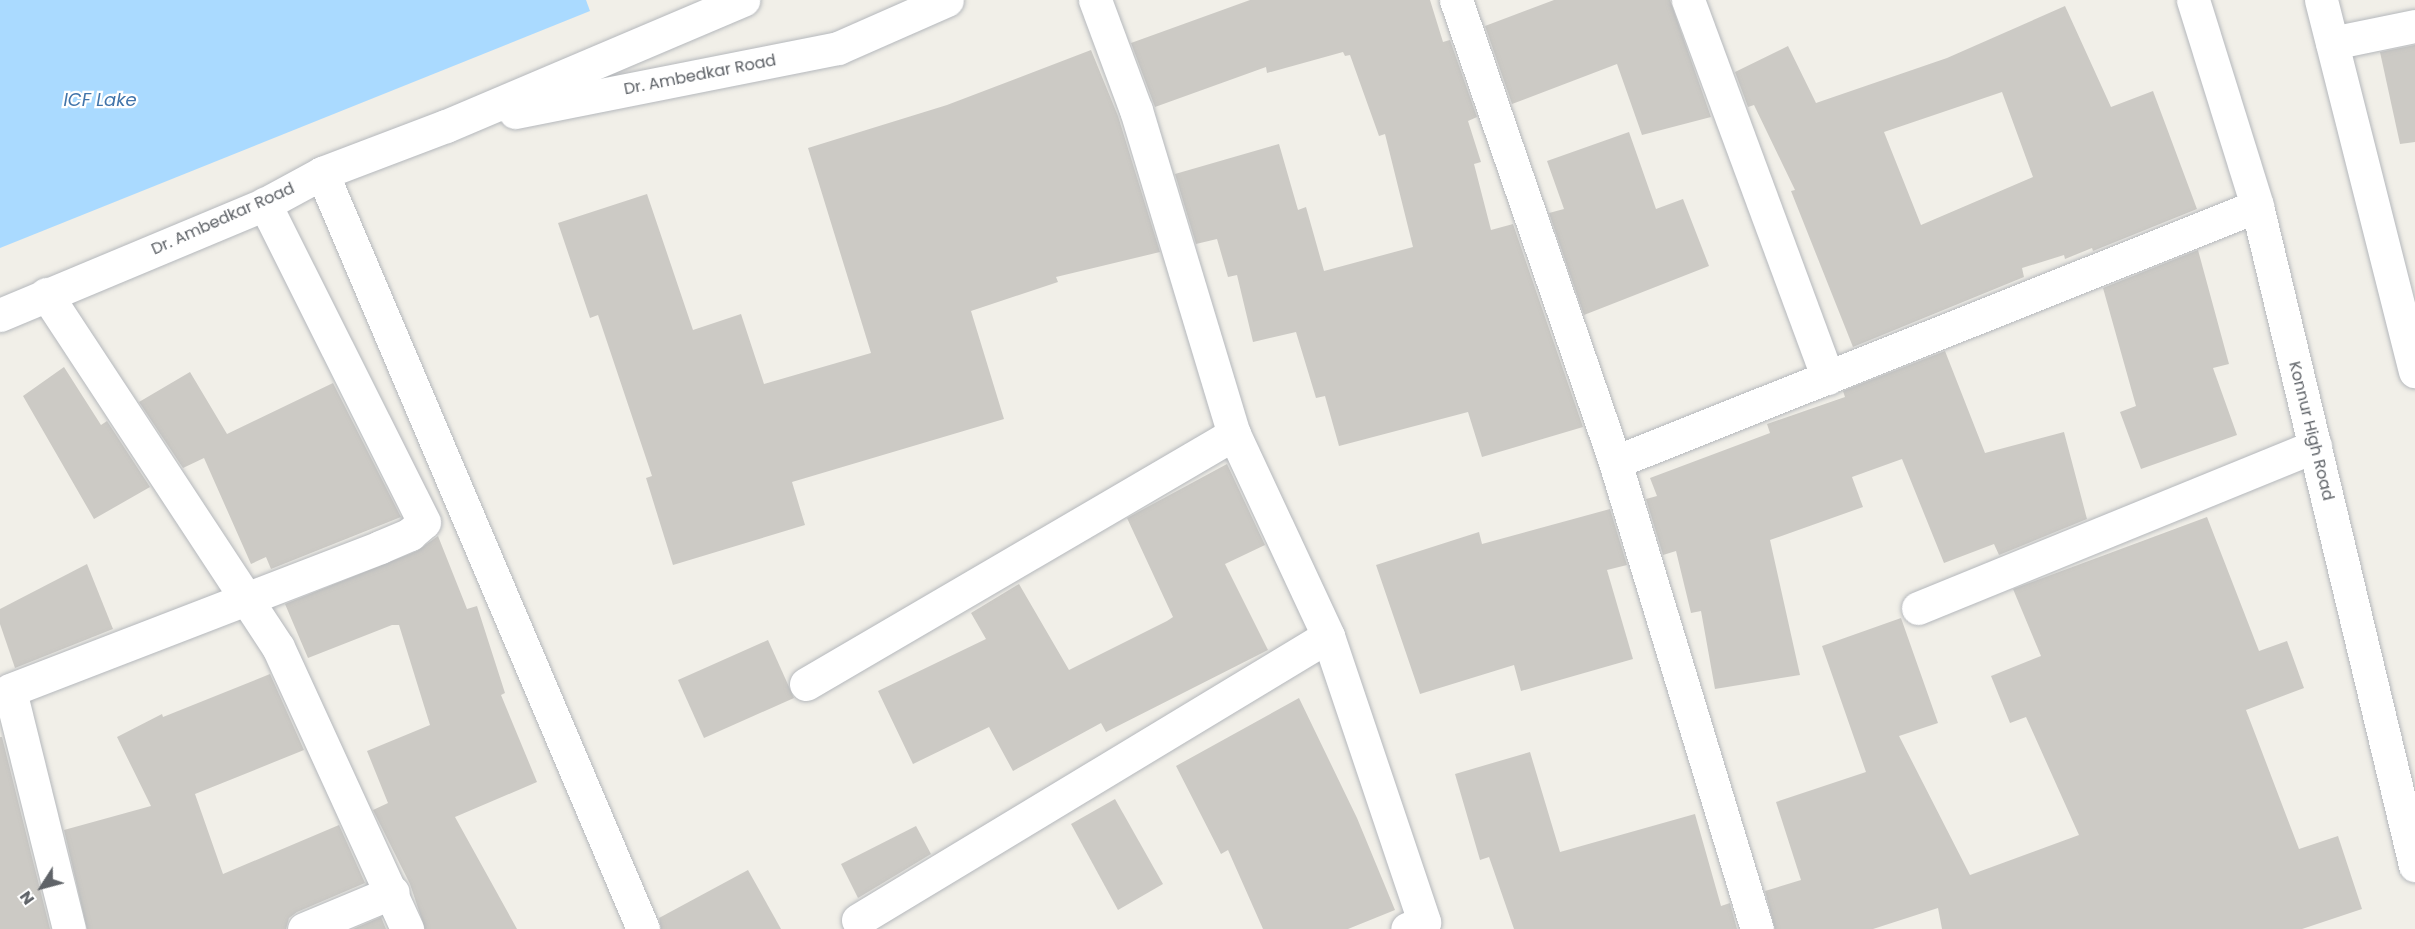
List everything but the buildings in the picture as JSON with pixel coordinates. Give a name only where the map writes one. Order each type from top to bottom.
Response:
[{"type":"street","name":"Dr. Ambedkar Road","points":[[0,315],[265,204],[322,173],[446,126],[743,0]]},
{"type":"street","name":"Dr. Ambedkar Road","points":[[446,126],[838,48],[947,0]]},
{"type":"street","points":[[1095,0],[1136,110],[1234,434],[1328,636],[1419,926]]},
{"type":"street","points":[[1456,0],[1615,462],[1757,929]]},
{"type":"street","points":[[1688,0],[1828,378]]},
{"type":"street","name":"Konnur High Road","points":[[2193,0],[2257,206],[2415,865]]},
{"type":"street","points":[[2321,0],[2415,371]]},
{"type":"street","points":[[2332,43],[2415,26]]},
{"type":"street","points":[[322,173],[643,929]]},
{"type":"street","points":[[69,929],[10,690],[244,601],[410,534],[424,522],[265,204]]},
{"type":"street","points":[[1615,462],[2257,206]]},
{"type":"street","points":[[46,294],[244,601],[278,647],[393,892],[407,929]]},
{"type":"street","points":[[806,684],[1234,434]]},
{"type":"street","points":[[1917,608],[2315,446]]},
{"type":"street","points":[[858,920],[1328,636]]},
{"type":"street","points":[[304,929],[393,892]]},
{"type":"water","name":"ICF Lake","points":[[0,0],[586,0],[590,11],[0,248]]}]
